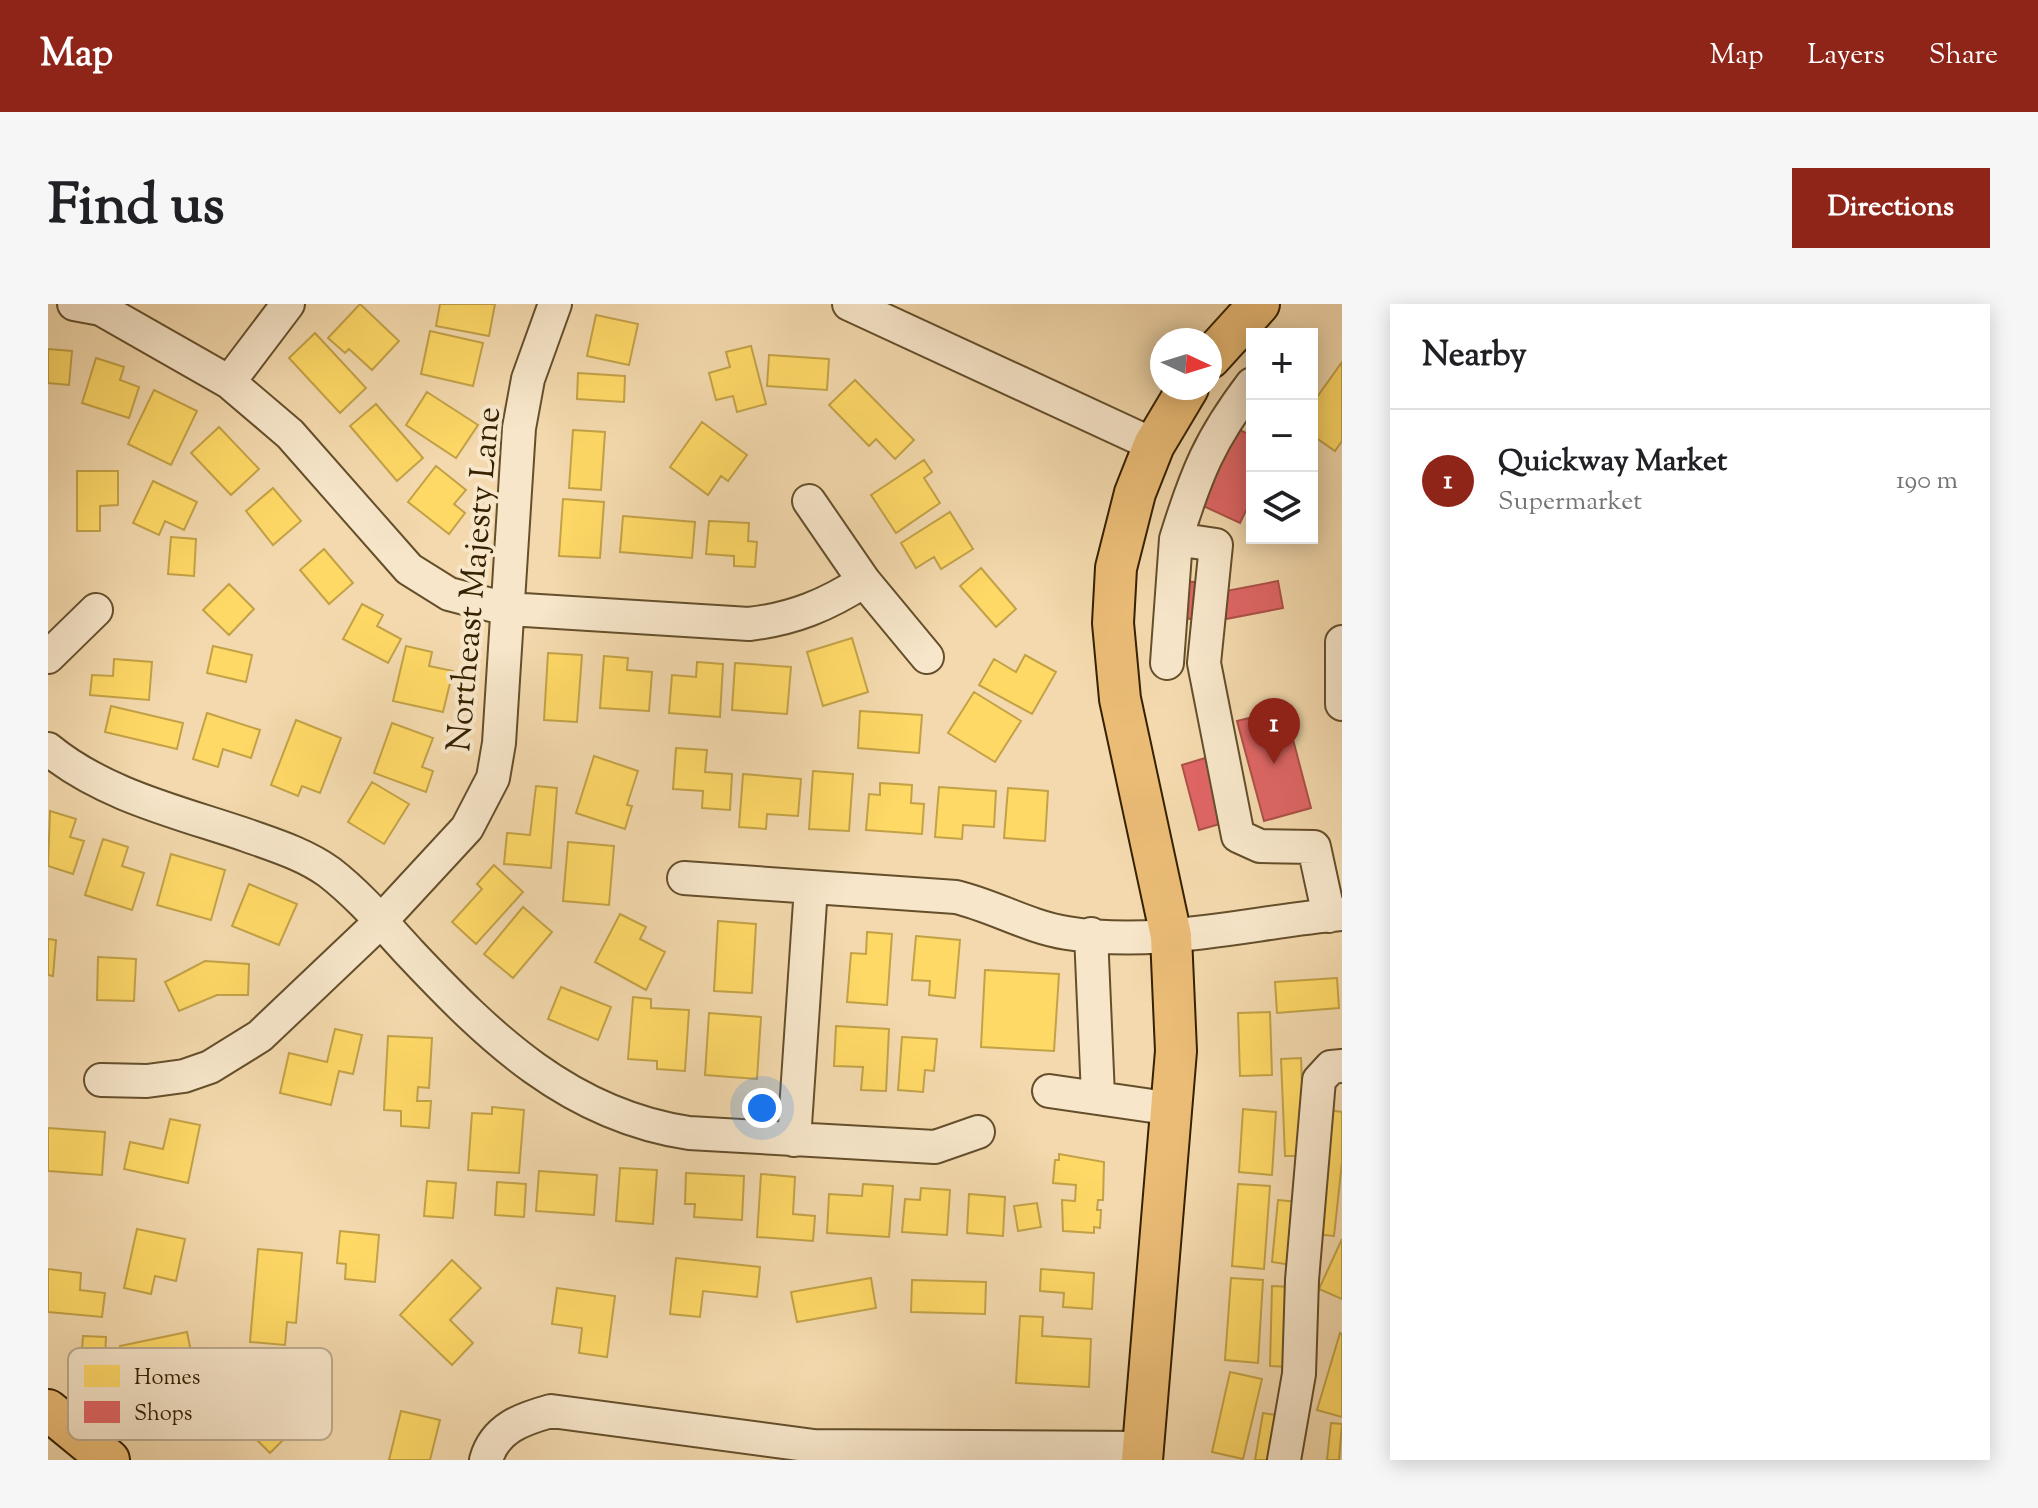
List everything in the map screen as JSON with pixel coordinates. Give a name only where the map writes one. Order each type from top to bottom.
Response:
[{"type":"main road","points":[[1143,1454],[1176,1051],[1171,936],[1120,699],[1113,623],[1116,568],[1135,493],[1154,445],[1181,400]]},
{"type":"main road","points":[[48,1410],[68,1426]]},
{"type":"main road","points":[[85,1440],[109,1460]]},
{"type":"street","points":[[229,382],[288,304]]},
{"type":"street","name":"Northeast Majesty Lane","points":[[101,1080],[147,1081],[184,1076],[234,1054],[260,1036],[380,922],[467,828],[493,778],[499,743],[519,428],[528,379],[555,304]]},
{"type":"street","points":[[849,304],[1154,445]]},
{"type":"street","points":[[93,306],[229,382],[290,434],[409,569],[449,594],[507,609],[749,624],[782,620],[829,604],[864,581]]},
{"type":"street","points":[[1167,663],[1176,539],[1197,468],[1229,413],[1246,392]]},
{"type":"street","points":[[809,501],[864,581],[927,657]]},
{"type":"street","points":[[684,878],[956,897],[987,904],[1041,927],[1091,934],[1171,936],[1336,915],[1314,847],[1260,846],[1238,836],[1204,663],[1216,545],[1176,539]]},
{"type":"street","points":[[48,657],[96,610]]},
{"type":"street","points":[[1342,642],[1342,704]]},
{"type":"street","points":[[1117,670],[1167,663],[1204,663]]},
{"type":"street","points":[[48,749],[71,768],[105,786],[290,850],[328,872],[458,1004],[523,1063],[599,1105],[652,1127],[794,1140],[935,1147],[978,1132]]},
{"type":"street","points":[[794,1140],[811,887]]},
{"type":"street","points":[[1091,934],[1098,1096]]},
{"type":"street","points":[[1284,1460],[1299,1374],[1302,1280],[1319,1080],[1331,1067],[1342,1066]]},
{"type":"street","points":[[1049,1091],[1173,1109]]},
{"type":"street","points":[[486,1460],[489,1447],[514,1421],[551,1411],[813,1453],[1143,1454]]},
{"type":"building: Homes","points":[[360,304],[399,341],[372,370],[349,349],[345,353],[328,338]]},
{"type":"building: Homes","points":[[440,304],[495,304],[489,336],[436,326]]},
{"type":"building: Homes","points":[[596,315],[638,324],[629,365],[587,356]]},
{"type":"building: Homes","points":[[430,331],[483,343],[473,386],[421,374]]},
{"type":"building: Homes","points":[[315,333],[366,388],[340,413],[289,358]]},
{"type":"building: Homes","points":[[751,346],[766,404],[737,412],[733,396],[716,400],[709,373],[730,367],[726,352]]},
{"type":"building: Homes","points":[[48,349],[72,351],[69,385],[48,383]]},
{"type":"building: Homes","points":[[769,355],[829,359],[827,390],[767,386]]},
{"type":"building: Homes","points":[[96,358],[124,367],[120,380],[139,387],[129,418],[82,403]]},
{"type":"building: Homes","points":[[1342,362],[1342,441],[1335,451],[1318,439],[1318,396]]},
{"type":"building: Homes","points":[[578,373],[625,376],[624,402],[577,399]]},
{"type":"building: Homes","points":[[855,380],[914,440],[895,459],[876,439],[869,446],[829,405]]},
{"type":"building: Homes","points":[[154,390],[197,411],[171,465],[128,444]]},
{"type":"building: Homes","points":[[427,392],[478,425],[456,458],[406,425]]},
{"type":"building: Homes","points":[[376,404],[423,458],[397,481],[350,426]]},
{"type":"building: Homes","points":[[702,422],[747,455],[728,481],[721,476],[708,495],[670,467]]},
{"type":"building: Homes","points":[[219,427],[259,469],[231,495],[191,453]]},
{"type":"building: Homes","points":[[573,430],[605,432],[601,490],[569,488]]},
{"type":"building: Homes","points":[[924,460],[932,472],[924,478],[940,503],[896,533],[871,495]]},
{"type":"building: Homes","points":[[436,466],[466,490],[454,504],[465,513],[449,534],[408,502]]},
{"type":"building: Homes","points":[[77,471],[118,471],[118,505],[100,506],[100,531],[77,531]]},
{"type":"building: Homes","points":[[153,481],[197,502],[184,530],[165,521],[159,535],[133,523]]},
{"type":"building: Homes","points":[[273,488],[301,521],[273,545],[246,511]]},
{"type":"building: Homes","points":[[563,499],[604,502],[600,558],[559,556]]},
{"type":"building: Homes","points":[[950,512],[973,549],[941,569],[934,557],[916,568],[901,543]]},
{"type":"building: Homes","points":[[623,516],[695,522],[692,558],[620,552]]},
{"type":"building: Homes","points":[[709,521],[749,523],[748,541],[757,542],[755,567],[734,566],[734,556],[706,554]]},
{"type":"building: Homes","points":[[171,537],[196,539],[194,576],[168,574]]},
{"type":"building: Homes","points":[[324,549],[353,583],[329,604],[300,570]]},
{"type":"building: Homes","points":[[981,568],[1016,609],[996,627],[960,586]]},
{"type":"building: Homes","points":[[229,584],[254,609],[229,635],[203,610]]},
{"type":"building: Homes","points":[[362,604],[383,615],[377,626],[401,639],[388,663],[343,639]]},
{"type":"building: Homes","points":[[852,638],[868,692],[823,706],[807,652]]},
{"type":"building: Homes","points":[[213,646],[252,655],[246,682],[207,673]]},
{"type":"building: Homes","points":[[406,646],[432,652],[429,666],[453,671],[443,712],[393,701]]},
{"type":"building: Homes","points":[[548,653],[582,655],[577,722],[544,720]]},
{"type":"building: Homes","points":[[1025,655],[1056,672],[1032,714],[979,685],[994,659],[1016,672]]},
{"type":"building: Homes","points":[[604,656],[628,658],[627,670],[652,672],[649,711],[600,708]]},
{"type":"building: Homes","points":[[114,659],[152,662],[149,700],[90,695],[92,675],[113,676]]},
{"type":"building: Homes","points":[[697,662],[723,664],[720,717],[669,713],[672,675],[696,677]]},
{"type":"building: Homes","points":[[735,663],[791,667],[787,714],[732,710]]},
{"type":"building: Homes","points":[[974,692],[1021,721],[995,762],[948,733]]},
{"type":"building: Homes","points":[[111,706],[183,723],[177,749],[105,732]]},
{"type":"building: Homes","points":[[860,711],[922,715],[919,753],[858,748]]},
{"type":"building: Homes","points":[[207,713],[260,730],[251,758],[223,749],[218,767],[193,759]]},
{"type":"building: Homes","points":[[296,720],[341,738],[320,793],[302,786],[298,796],[271,785]]},
{"type":"building: Homes","points":[[392,723],[433,738],[422,767],[433,771],[426,792],[374,773]]},
{"type":"building: Homes","points":[[676,748],[707,750],[705,772],[732,774],[730,810],[702,808],[703,791],[673,789]]},
{"type":"building: Homes","points":[[594,756],[638,771],[627,805],[632,806],[625,829],[576,813]]},
{"type":"building: Homes","points":[[813,771],[853,774],[849,831],[809,829]]},
{"type":"building: Homes","points":[[743,774],[801,779],[798,816],[767,814],[766,829],[739,827]]},
{"type":"building: Homes","points":[[372,782],[409,804],[384,844],[348,822]]},
{"type":"building: Homes","points":[[880,783],[912,785],[911,803],[924,804],[922,834],[866,830],[869,794],[880,795]]},
{"type":"building: Homes","points":[[536,786],[557,788],[551,868],[504,864],[507,833],[530,835]]},
{"type":"building: Homes","points":[[939,787],[996,791],[994,827],[963,825],[962,839],[935,837]]},
{"type":"building: Homes","points":[[1008,788],[1048,791],[1045,841],[1004,838]]},
{"type":"building: Homes","points":[[50,811],[76,819],[70,837],[84,841],[73,874],[48,866]]},
{"type":"building: Homes","points":[[103,839],[128,847],[122,866],[144,873],[132,910],[85,895]]},
{"type":"building: Homes","points":[[568,842],[614,846],[609,905],[563,901]]},
{"type":"building: Homes","points":[[171,854],[225,870],[211,920],[157,905]]},
{"type":"building: Homes","points":[[494,865],[523,892],[476,944],[452,922],[482,889],[477,884]]},
{"type":"building: Homes","points":[[249,884],[297,904],[279,945],[232,926]]},
{"type":"building: Homes","points":[[523,907],[552,932],[513,978],[484,954]]},
{"type":"building: Homes","points":[[620,914],[646,927],[640,939],[665,952],[646,990],[595,962]]},
{"type":"building: Homes","points":[[718,921],[756,924],[752,993],[714,991]]},
{"type":"building: Homes","points":[[867,932],[892,934],[887,1005],[847,1002],[851,953],[866,954]]},
{"type":"building: Homes","points":[[916,936],[960,940],[955,998],[929,995],[930,981],[912,980]]},
{"type":"building: Homes","points":[[48,939],[56,940],[53,976],[48,975]]},
{"type":"building: Homes","points":[[98,957],[136,959],[134,1001],[97,1000]]},
{"type":"building: Homes","points":[[205,961],[249,964],[248,995],[217,995],[179,1011],[165,982]]},
{"type":"building: Homes","points":[[985,970],[1059,974],[1054,1051],[981,1047]]},
{"type":"building: Homes","points":[[1337,978],[1339,1008],[1277,1013],[1275,982]]},
{"type":"building: Homes","points":[[561,987],[611,1007],[598,1040],[548,1019]]},
{"type":"building: Homes","points":[[633,997],[651,999],[651,1008],[689,1010],[685,1071],[657,1069],[657,1061],[628,1059]]},
{"type":"building: Homes","points":[[1270,1012],[1272,1075],[1240,1076],[1238,1013]]},
{"type":"building: Homes","points":[[709,1013],[761,1017],[757,1079],[705,1075]]},
{"type":"building: Homes","points":[[836,1026],[889,1029],[886,1091],[861,1090],[863,1067],[834,1066]]},
{"type":"building: Homes","points":[[335,1029],[362,1035],[353,1074],[339,1071],[331,1105],[280,1093],[289,1053],[327,1062]]},
{"type":"building: Homes","points":[[388,1036],[432,1038],[429,1088],[418,1087],[417,1101],[431,1101],[429,1128],[401,1126],[401,1111],[384,1110]]},
{"type":"building: Homes","points":[[902,1037],[937,1039],[934,1071],[925,1070],[923,1092],[898,1090]]},
{"type":"building: Homes","points":[[1301,1058],[1305,1156],[1285,1156],[1281,1059]]},
{"type":"building: Homes","points":[[492,1107],[524,1110],[519,1173],[468,1170],[472,1113],[492,1114]]},
{"type":"building: Homes","points":[[1243,1109],[1276,1112],[1272,1175],[1239,1172]]},
{"type":"building: Homes","points":[[1328,1110],[1342,1112],[1342,1162],[1334,1236],[1315,1234]]},
{"type":"building: Homes","points":[[170,1119],[200,1125],[188,1183],[124,1169],[130,1142],[163,1149]]},
{"type":"building: Homes","points":[[48,1128],[105,1132],[102,1175],[48,1171]]},
{"type":"building: Homes","points":[[1059,1154],[1104,1162],[1103,1200],[1098,1200],[1097,1210],[1101,1210],[1100,1228],[1094,1227],[1094,1233],[1063,1231],[1062,1200],[1075,1201],[1076,1185],[1053,1183],[1055,1160],[1059,1160]]},
{"type":"building: Homes","points":[[620,1168],[657,1170],[653,1224],[616,1221]]},
{"type":"building: Homes","points":[[539,1171],[597,1175],[594,1215],[536,1211]]},
{"type":"building: Homes","points":[[686,1173],[744,1176],[742,1220],[694,1217],[695,1204],[685,1204]]},
{"type":"building: Homes","points":[[761,1174],[795,1177],[793,1214],[815,1216],[813,1241],[757,1237]]},
{"type":"building: Homes","points":[[427,1181],[456,1183],[453,1218],[424,1216]]},
{"type":"building: Homes","points":[[497,1182],[526,1184],[524,1217],[495,1215]]},
{"type":"building: Homes","points":[[863,1184],[893,1186],[889,1237],[827,1233],[829,1194],[862,1196]]},
{"type":"building: Homes","points":[[1238,1184],[1270,1186],[1264,1269],[1232,1266]]},
{"type":"building: Homes","points":[[921,1188],[950,1190],[947,1235],[902,1232],[905,1199],[920,1200]]},
{"type":"building: Homes","points":[[969,1194],[1005,1197],[1003,1236],[967,1233]]},
{"type":"building: Homes","points":[[1278,1200],[1298,1202],[1292,1265],[1272,1262]]},
{"type":"building: Homes","points":[[1037,1203],[1041,1227],[1018,1231],[1014,1206]]},
{"type":"building: Homes","points":[[137,1229],[185,1239],[176,1281],[155,1276],[151,1294],[124,1288]]},
{"type":"building: Homes","points":[[340,1231],[379,1235],[375,1282],[345,1279],[346,1264],[337,1263]]},
{"type":"building: Homes","points":[[1342,1239],[1342,1299],[1319,1289]]},
{"type":"building: Homes","points":[[258,1249],[302,1253],[296,1323],[287,1322],[285,1345],[250,1342]]},
{"type":"building: Homes","points":[[676,1258],[760,1267],[757,1297],[703,1291],[700,1317],[670,1314]]},
{"type":"building: Homes","points":[[452,1260],[481,1288],[450,1320],[473,1343],[452,1365],[400,1315]]},
{"type":"building: Homes","points":[[48,1269],[81,1273],[80,1290],[105,1293],[102,1317],[48,1312]]},
{"type":"building: Homes","points":[[1041,1269],[1094,1273],[1092,1309],[1063,1307],[1064,1293],[1040,1291]]},
{"type":"building: Homes","points":[[871,1278],[876,1308],[797,1322],[791,1292]]},
{"type":"building: Homes","points":[[1231,1278],[1263,1280],[1258,1363],[1225,1360]]},
{"type":"building: Homes","points":[[912,1280],[986,1282],[985,1314],[911,1312]]},
{"type":"building: Homes","points":[[1272,1286],[1291,1287],[1288,1367],[1270,1366]]},
{"type":"building: Homes","points":[[557,1288],[615,1296],[607,1357],[579,1353],[582,1328],[552,1324]]},
{"type":"building: Homes","points":[[1020,1316],[1043,1317],[1042,1336],[1091,1339],[1089,1387],[1016,1383]]},
{"type":"building: Homes","points":[[187,1332],[190,1348],[120,1348]]},
{"type":"building: Homes","points":[[1342,1334],[1342,1417],[1317,1410]]},
{"type":"building: Homes","points":[[83,1336],[106,1337],[105,1348],[82,1348]]},
{"type":"building: Homes","points":[[1230,1372],[1262,1379],[1243,1459],[1212,1452]]},
{"type":"building: Homes","points":[[401,1411],[440,1420],[430,1460],[389,1460]]},
{"type":"building: Homes","points":[[1263,1413],[1282,1416],[1274,1460],[1255,1460]]},
{"type":"building: Homes","points":[[1331,1423],[1342,1424],[1339,1460],[1327,1460]]},
{"type":"building: Homes","points":[[257,1440],[283,1440],[270,1453]]},
{"type":"building: Shops","points":[[1234,427],[1246,433],[1246,510],[1240,523],[1199,504]]},
{"type":"building: Shops","points":[[1178,581],[1195,582],[1192,619],[1175,618]]},
{"type":"building: Shops","points":[[1278,581],[1283,608],[1226,619],[1221,592]]},
{"type":"building: Shops","points":[[1285,709],[1311,808],[1264,821],[1237,721]]},
{"type":"building: Shops","points":[[1205,758],[1223,823],[1199,830],[1182,765]]},
{"type":"place","name":"Quickway Market","points":[[1274,764]]}]
